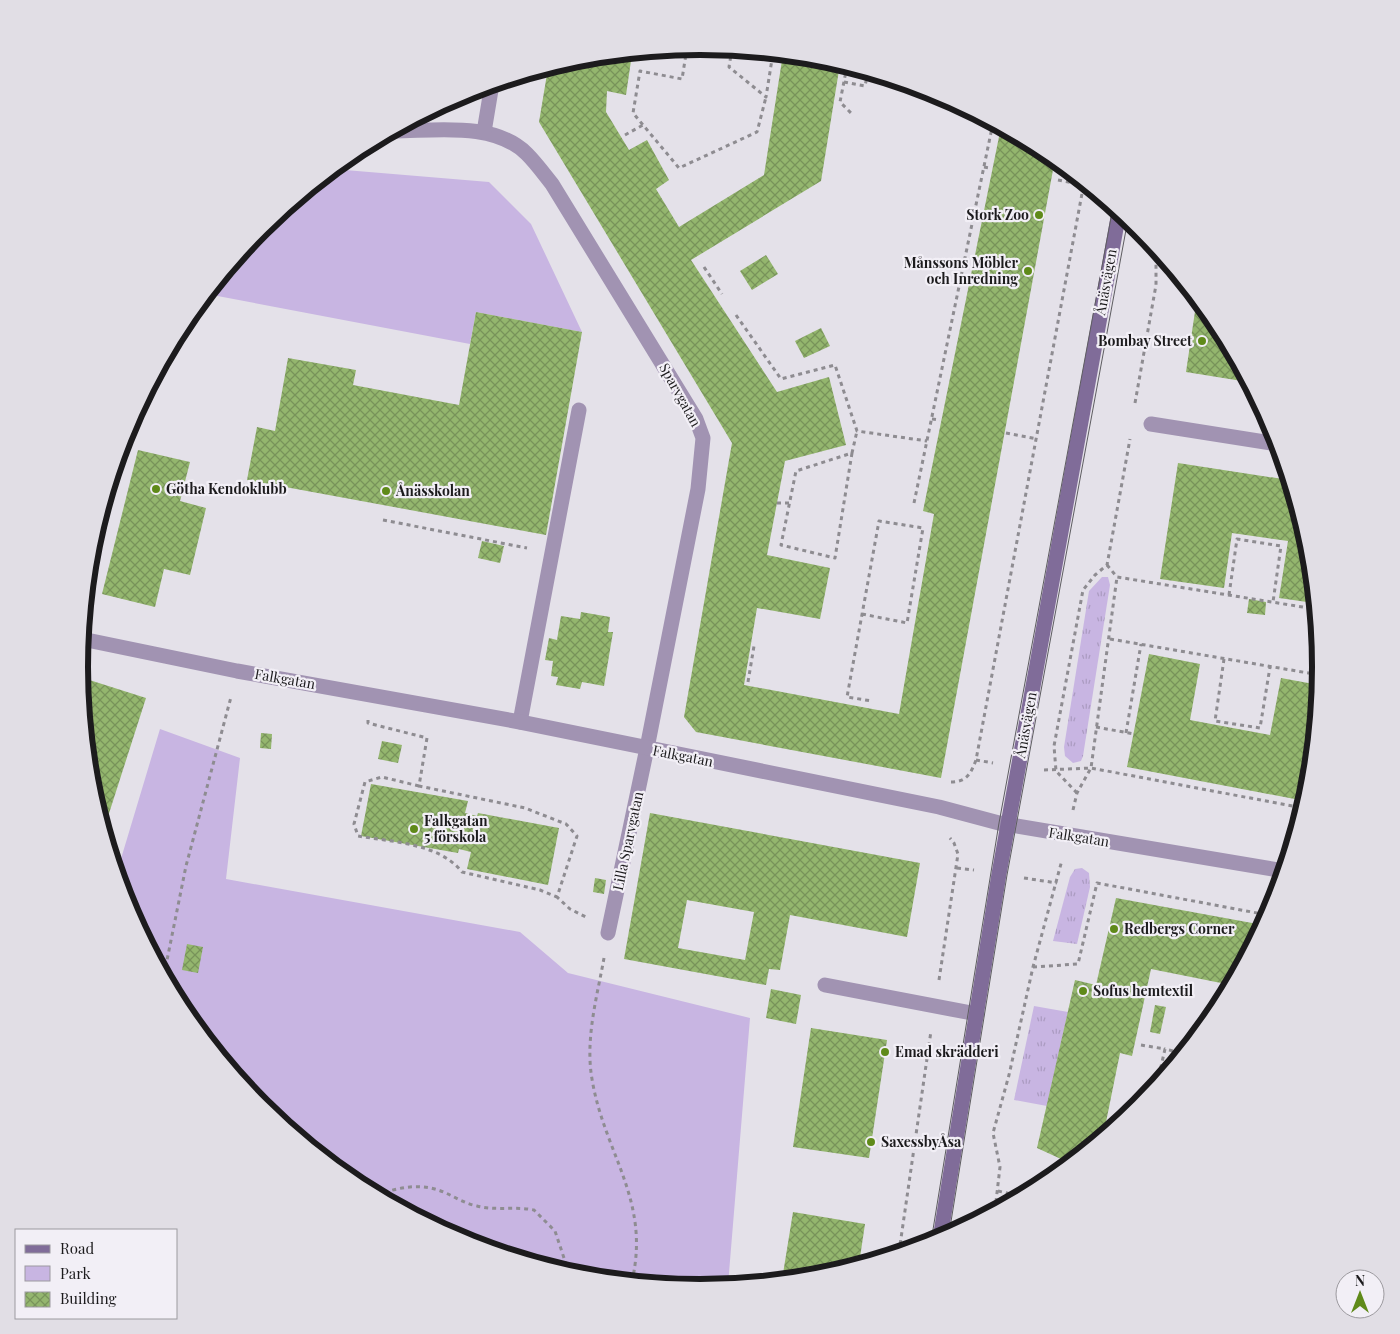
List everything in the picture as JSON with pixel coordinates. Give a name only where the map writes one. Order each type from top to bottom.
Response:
[{"type":"street","points":[[405,131],[484,132],[491,92]]},
{"type":"street","name":"Sparvgatan","points":[[484,132],[526,152],[552,184],[696,418],[703,438],[698,489],[647,748]]},
{"type":"street","name":"Ånäsvägen","points":[[942,1229],[1008,824],[1118,220]]},
{"type":"street","points":[[520,722],[579,410]]},
{"type":"street","points":[[1151,424],[1269,443]]},
{"type":"street","name":"Falkgatan","points":[[89,640],[237,671],[520,722],[939,807],[1008,824],[1278,870]]},
{"type":"street","name":"Lilla Sparvgatan","points":[[609,930],[647,748]]},
{"type":"street","points":[[825,985],[935,1008],[977,1014]]},
{"type":"path","points":[[687,55],[682,79],[640,71],[633,112],[679,168],[758,132],[772,59]]},
{"type":"path","points":[[731,56],[729,67],[766,97]]},
{"type":"path","points":[[846,73],[840,102],[850,113]]},
{"type":"path","points":[[844,82],[865,86],[867,78]]},
{"type":"path","points":[[625,135],[643,125]]},
{"type":"path","points":[[914,503],[992,129]]},
{"type":"path","points":[[984,167],[990,168]]},
{"type":"path","points":[[1058,180],[1075,183]]},
{"type":"path","points":[[946,781],[965,780],[972,772],[976,760],[1083,189]]},
{"type":"path","points":[[704,267],[722,294]]},
{"type":"path","points":[[736,315],[781,379]]},
{"type":"path","points":[[775,383],[781,379],[835,365],[857,431],[835,558],[781,546],[796,471],[852,453]]},
{"type":"path","points":[[932,418],[940,420]]},
{"type":"path","points":[[857,431],[928,441]]},
{"type":"path","points":[[1006,433],[1037,439]]},
{"type":"path","points":[[777,503],[790,503]]},
{"type":"path","points":[[382,520],[552,552]]},
{"type":"path","points":[[862,614],[907,623],[923,528],[879,521],[862,614],[848,697],[872,701]]},
{"type":"path","points":[[1229,595],[1237,539],[1281,546],[1273,602]]},
{"type":"path","points":[[1077,793],[1056,771],[1054,746],[1083,590],[1095,575],[1107,565],[1117,577],[1309,608]]},
{"type":"path","points":[[996,1202],[1000,1167],[993,1133],[1009,1075],[1033,968],[1057,883],[1077,793],[1091,768],[1117,577]]},
{"type":"path","points":[[1110,639],[1312,674]]},
{"type":"path","points":[[1126,733],[1140,644]]},
{"type":"path","points":[[748,682],[754,646]]},
{"type":"path","points":[[1224,658],[1215,721],[1260,728],[1270,667]]},
{"type":"path","points":[[166,966],[186,866],[237,671]]},
{"type":"path","points":[[372,695],[368,723],[427,738],[419,786]]},
{"type":"path","points":[[1096,728],[1134,734]]},
{"type":"path","points":[[976,760],[1018,768],[1056,771],[1091,768],[1295,807]]},
{"type":"path","points":[[557,897],[577,836],[566,824],[525,808],[382,777],[365,782],[354,824],[358,836],[423,848],[443,856],[456,864],[462,872],[540,890],[557,897],[570,909],[609,930],[591,1032],[591,1078],[596,1101],[629,1190],[634,1212],[638,1253],[633,1275]]},
{"type":"path","points":[[900,1246],[958,854],[954,843],[942,834]]},
{"type":"path","points":[[1033,968],[1078,964],[1097,883],[1259,914]]},
{"type":"path","points":[[1140,1044],[1176,1052]]},
{"type":"path","points":[[1160,1071],[1165,1049]]},
{"type":"path","points":[[386,1192],[396,1188],[416,1186],[437,1190],[476,1206],[534,1210],[550,1223],[555,1231],[566,1264]]},
{"type":"path","points":[[998,1191],[1011,1194]]},
{"type":"green space","points":[[343,170],[489,182],[531,224],[582,332],[476,312],[470,344],[213,295],[267,234],[296,207]]},
{"type":"green space","points":[[1102,577],[1108,577],[1110,585],[1083,756],[1081,761],[1073,763],[1065,756],[1064,747],[1089,591]]},
{"type":"green space","points":[[160,729],[240,758],[226,879],[520,932],[568,973],[750,1018],[729,1278],[660,1278],[620,1274],[542,1258],[503,1247],[429,1216],[360,1176],[327,1153],[267,1100],[214,1040],[170,973],[151,938],[120,863]]},
{"type":"green space","points":[[1082,868],[1089,873],[1090,887],[1077,944],[1053,941],[1070,877],[1075,869]]},
{"type":"green space","points":[[1034,1006],[1068,1012],[1047,1106],[1014,1100]]},
{"type":"building","points":[[631,59],[626,95],[607,91],[606,112],[629,150],[647,140],[669,180],[656,189],[679,227],[764,175],[782,60],[839,72],[821,181],[691,260],[777,392],[829,377],[846,445],[785,461],[767,555],[830,568],[820,619],[757,608],[744,685],[899,714],[934,514],[923,511],[1000,134],[1053,167],[941,778],[696,732],[684,717],[732,443],[539,122],[547,75]]},
{"type":"building","points":[[766,255],[778,274],[752,290],[740,271]]},
{"type":"building","points":[[1196,308],[1241,381],[1186,372]]},
{"type":"building","points":[[476,312],[582,332],[546,535],[247,480],[257,427],[275,431],[288,358],[356,370],[353,385],[459,405]]},
{"type":"building","points":[[821,328],[830,346],[804,358],[795,341]]},
{"type":"building","points":[[138,450],[190,462],[180,501],[206,508],[190,575],[164,569],[155,607],[102,594]]},
{"type":"building","points":[[1178,463],[1283,479],[1300,548],[1309,602],[1279,598],[1288,541],[1232,533],[1224,588],[1160,579]]},
{"type":"building","points":[[482,541],[504,546],[500,563],[478,558]]},
{"type":"building","points":[[1249,599],[1266,602],[1265,615],[1247,613]]},
{"type":"building","points":[[581,612],[610,617],[608,632],[613,632],[604,686],[582,682],[580,689],[556,685],[558,677],[551,676],[553,661],[545,660],[549,638],[557,640],[561,616],[580,619]]},
{"type":"building","points":[[1149,654],[1200,664],[1190,720],[1270,735],[1281,678],[1312,684],[1307,747],[1297,799],[1127,767]]},
{"type":"building","points":[[88,680],[146,698],[107,818],[93,747]]},
{"type":"building","points":[[261,733],[272,734],[271,749],[260,748]]},
{"type":"building","points":[[382,741],[402,745],[398,763],[378,759]]},
{"type":"building","points":[[371,784],[468,801],[465,813],[477,816],[478,813],[559,828],[548,885],[467,869],[471,852],[459,849],[458,853],[361,836]]},
{"type":"building","points":[[650,813],[920,863],[907,937],[790,915],[780,970],[769,969],[766,985],[624,959]],"holes":[[[687,900],[754,912],[745,960],[678,948]]]},
{"type":"building","points":[[595,878],[606,880],[604,894],[593,892]]},
{"type":"building","points":[[1116,898],[1255,924],[1224,984],[1151,969],[1132,1056],[1120,1053],[1105,1126],[1060,1162],[1061,1159],[1037,1148],[1075,980],[1096,985]]},
{"type":"building","points":[[187,944],[203,947],[198,973],[182,970]]},
{"type":"building","points":[[771,989],[801,995],[796,1024],[766,1018]]},
{"type":"building","points":[[1155,1005],[1166,1007],[1160,1034],[1150,1032]]},
{"type":"building","points":[[811,1028],[887,1040],[869,1158],[793,1147]]},
{"type":"building","points":[[793,1212],[865,1224],[860,1257],[783,1273]]},
{"type":"tram line","points":[[933,1233],[999,823],[1112,214]]},
{"type":"tram line","points":[[950,1225],[1007,875],[1126,228]]},
{"type":"place","name":"Stork Zoo","points":[[1039,215]]},
{"type":"place","name":"Månssons Möbler och Inredning","points":[[1028,271]]},
{"type":"place","name":"Bombay Street","points":[[1202,341]]},
{"type":"place","name":"Götha Kendoklubb","points":[[156,489]]},
{"type":"place","name":"Ånässkolan","points":[[386,491]]},
{"type":"place","name":"Falkgatan 5 förskola","points":[[414,829]]},
{"type":"place","name":"Redbergs Corner","points":[[1114,929]]},
{"type":"place","name":"Sofus hemtextil","points":[[1083,991]]},
{"type":"place","name":"Emad skrädderi","points":[[885,1052]]},
{"type":"place","name":"SaxessbyÅsa","points":[[871,1142]]}]
